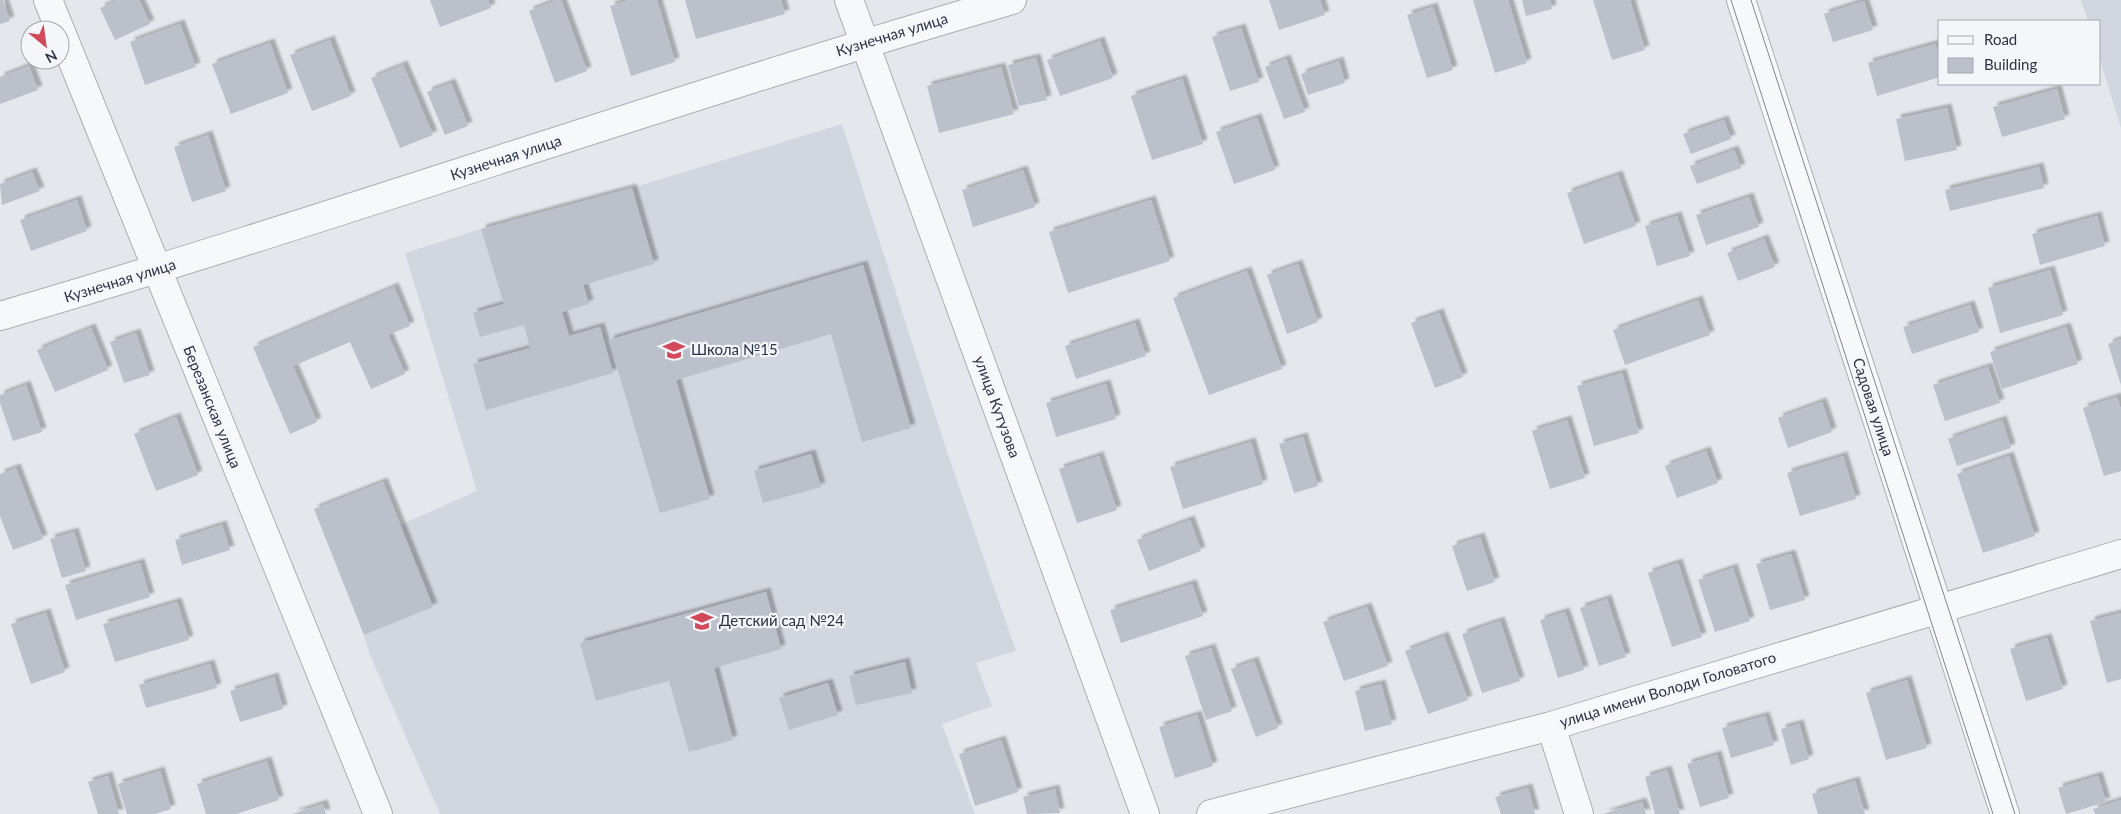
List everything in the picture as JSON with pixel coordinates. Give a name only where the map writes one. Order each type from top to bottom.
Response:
[{"type":"street","name":"Березанская улица","points":[[48,0],[378,814]]},
{"type":"street","name":"улица Кутузова","points":[[849,0],[1145,814]]},
{"type":"street","name":"Кузнечная улица","points":[[0,316],[156,270],[865,43],[1012,0]]},
{"type":"street","name":"Садовая улица","points":[[1741,0],[2005,814]]},
{"type":"street","name":"улица имени Володи Головатого","points":[[1211,814],[1551,726],[2121,554]]},
{"type":"street","points":[[1551,726],[1579,814]]},
{"type":"shaded area","points":[[2081,0],[2121,0],[2121,128],[2101,63],[2101,20],[2088,20]]},
{"type":"shaded area","points":[[842,124],[948,455],[1016,651],[976,663],[992,706],[942,724],[975,814],[440,814],[370,655],[364,635],[432,607],[400,525],[477,491],[405,253],[481,229],[632,188]]},
{"type":"building","points":[[0,0],[3,0],[10,21],[0,24]]},
{"type":"building","points":[[118,0],[139,0],[150,24],[115,40],[100,8]]},
{"type":"building","points":[[430,0],[488,0],[491,8],[440,27]]},
{"type":"building","points":[[561,0],[587,71],[555,83],[529,11]]},
{"type":"building","points":[[629,0],[657,0],[675,62],[631,76],[610,6]]},
{"type":"building","points":[[685,0],[781,0],[785,14],[696,39]]},
{"type":"building","points":[[1269,0],[1320,0],[1325,15],[1279,30]]},
{"type":"building","points":[[1473,0],[1508,0],[1527,63],[1495,73]]},
{"type":"building","points":[[1522,0],[1550,0],[1552,9],[1526,16]]},
{"type":"building","points":[[1593,0],[1630,0],[1645,50],[1612,60]]},
{"type":"building","points":[[1864,1],[1873,30],[1833,42],[1824,14]]},
{"type":"building","points":[[1433,7],[1453,70],[1427,78],[1407,15]]},
{"type":"building","points":[[180,24],[196,67],[145,85],[130,42]]},
{"type":"building","points":[[1241,28],[1259,82],[1230,91],[1212,37]]},
{"type":"building","points":[[330,40],[351,96],[312,111],[290,55]]},
{"type":"building","points":[[1100,41],[1113,78],[1060,96],[1047,60]]},
{"type":"building","points":[[270,43],[288,93],[231,114],[212,64]]},
{"type":"building","points":[[1935,44],[1938,54],[1938,78],[1877,96],[1868,63]]},
{"type":"building","points":[[1036,58],[1047,100],[1019,106],[1008,65]]},
{"type":"building","points":[[1286,59],[1305,112],[1284,119],[1265,67]]},
{"type":"building","points":[[1339,61],[1345,83],[1308,95],[1301,74]]},
{"type":"building","points":[[403,65],[433,135],[400,148],[371,78]]},
{"type":"building","points":[[1001,67],[1014,114],[939,133],[927,86]]},
{"type":"building","points":[[20,69],[30,70],[38,90],[0,104],[0,77]]},
{"type":"building","points":[[1182,79],[1203,144],[1152,160],[1131,96]]},
{"type":"building","points":[[451,83],[468,126],[445,135],[427,92]]},
{"type":"building","points":[[2057,89],[2065,119],[2002,137],[1993,107]]},
{"type":"building","points":[[1947,108],[1957,150],[1905,161],[1896,119]]},
{"type":"building","points":[[1257,118],[1275,170],[1234,184],[1216,132]]},
{"type":"building","points":[[1724,120],[1731,139],[1691,154],[1683,134]]},
{"type":"building","points":[[208,135],[226,191],[192,202],[174,147]]},
{"type":"building","points":[[1734,150],[1741,168],[1697,184],[1690,166]]},
{"type":"building","points":[[2039,167],[2044,188],[1950,211],[1945,190]]},
{"type":"building","points":[[1023,170],[1035,207],[973,227],[962,190]]},
{"type":"building","points":[[32,172],[40,191],[2,205],[0,184]]},
{"type":"building","points":[[1618,175],[1636,226],[1584,244],[1567,193]]},
{"type":"building","points":[[632,188],[654,264],[583,285],[589,304],[562,312],[569,336],[600,327],[613,373],[486,410],[473,364],[530,348],[524,325],[480,337],[473,313],[504,304],[481,229]]},
{"type":"building","points":[[1749,197],[1759,227],[1706,245],[1696,215]]},
{"type":"building","points":[[77,200],[87,231],[31,251],[20,220]]},
{"type":"building","points":[[1151,200],[1170,261],[1068,293],[1049,232]]},
{"type":"building","points":[[1677,216],[1690,256],[1657,266],[1645,226]]},
{"type":"building","points":[[2097,216],[2105,246],[2040,265],[2032,234]]},
{"type":"building","points":[[1764,239],[1775,267],[1738,281],[1727,253]]},
{"type":"building","points":[[1298,264],[1318,322],[1287,334],[1267,275]]},
{"type":"building","points":[[863,265],[911,428],[862,442],[831,334],[676,380],[710,499],[660,513],[609,340]]},
{"type":"building","points":[[2050,270],[2063,315],[2000,333],[1988,288]]},
{"type":"building","points":[[1247,271],[1282,369],[1209,395],[1173,298]]},
{"type":"building","points":[[394,287],[410,326],[388,335],[405,374],[371,389],[350,342],[293,366],[317,422],[290,434],[253,347]]},
{"type":"building","points":[[1698,300],[1710,335],[1625,365],[1613,330]]},
{"type":"building","points":[[1970,305],[1979,332],[1912,354],[1903,327]]},
{"type":"building","points":[[1439,313],[1463,377],[1435,388],[1411,323]]},
{"type":"building","points":[[1135,323],[1146,356],[1076,379],[1065,346]]},
{"type":"building","points":[[2066,327],[2078,364],[2002,389],[1990,352]]},
{"type":"building","points":[[91,328],[108,370],[55,392],[37,350]]},
{"type":"building","points":[[136,333],[150,375],[124,383],[110,342]]},
{"type":"building","points":[[2121,339],[2121,385],[2108,344]]},
{"type":"building","points":[[1988,367],[2000,403],[1945,421],[1933,385]]},
{"type":"building","points":[[1622,373],[1639,433],[1594,446],[1577,386]]},
{"type":"building","points":[[1106,384],[1116,419],[1056,437],[1046,403]]},
{"type":"building","points":[[26,385],[42,432],[13,441],[0,403],[0,395]]},
{"type":"building","points":[[2117,397],[2121,410],[2121,471],[2104,476],[2083,408]]},
{"type":"building","points":[[1822,402],[1832,432],[1788,448],[1778,418]]},
{"type":"building","points":[[176,417],[198,475],[156,491],[134,434]]},
{"type":"building","points":[[1567,420],[1585,478],[1550,489],[1532,431]]},
{"type":"building","points":[[2002,420],[2011,448],[1957,466],[1948,439]]},
{"type":"building","points":[[1303,437],[1318,486],[1294,493],[1279,444]]},
{"type":"building","points":[[1251,442],[1263,484],[1183,509],[1170,467]]},
{"type":"building","points":[[1706,451],[1718,483],[1677,498],[1665,466]]},
{"type":"building","points":[[811,454],[821,487],[763,503],[754,471]]},
{"type":"building","points":[[1099,456],[1117,510],[1077,523],[1059,469]]},
{"type":"building","points":[[1843,456],[1856,499],[1800,516],[1787,473]]},
{"type":"building","points":[[2009,456],[2035,536],[1983,553],[1957,474]]},
{"type":"building","points":[[16,468],[43,539],[13,550],[0,516],[0,474]]},
{"type":"building","points":[[383,482],[433,607],[364,635],[314,509]]},
{"type":"building","points":[[1190,520],[1201,551],[1149,571],[1137,540]]},
{"type":"building","points":[[222,525],[230,550],[182,565],[175,540]]},
{"type":"building","points":[[74,532],[86,571],[62,578],[50,539]]},
{"type":"building","points":[[1480,537],[1495,582],[1467,591],[1452,546]]},
{"type":"building","points":[[1791,554],[1805,600],[1770,610],[1756,564]]},
{"type":"building","points":[[140,563],[150,597],[76,620],[65,585]]},
{"type":"building","points":[[1678,563],[1702,637],[1672,647],[1648,573]]},
{"type":"building","points":[[1733,568],[1750,621],[1715,632],[1698,580]]},
{"type":"building","points":[[1192,584],[1203,616],[1121,643],[1110,610]]},
{"type":"building","points":[[766,592],[781,649],[714,668],[733,740],[689,752],[669,681],[596,701],[580,643]]},
{"type":"building","points":[[1607,599],[1626,657],[1599,666],[1580,608]]},
{"type":"building","points":[[177,602],[189,640],[115,662],[103,624]]},
{"type":"building","points":[[1367,607],[1388,666],[1344,681],[1323,622]]},
{"type":"building","points":[[1565,612],[1584,670],[1558,678],[1540,620]]},
{"type":"building","points":[[46,613],[65,672],[31,684],[11,624]]},
{"type":"building","points":[[2121,613],[2121,679],[2107,683],[2090,621]]},
{"type":"building","points":[[1500,621],[1520,681],[1482,693],[1462,634]]},
{"type":"building","points":[[1444,636],[1468,700],[1428,714],[1405,651]]},
{"type":"building","points":[[2047,638],[2063,689],[2026,701],[2010,649]]},
{"type":"building","points":[[1211,648],[1232,711],[1206,720],[1185,656]]},
{"type":"building","points":[[1254,661],[1278,728],[1256,737],[1231,669]]},
{"type":"building","points":[[905,662],[912,693],[856,705],[849,676]]},
{"type":"building","points":[[210,664],[217,688],[146,708],[139,685]]},
{"type":"building","points":[[274,677],[283,709],[240,722],[230,691]]},
{"type":"building","points":[[1907,680],[1927,748],[1886,760],[1866,693]]},
{"type":"building","points":[[828,683],[838,715],[789,730],[779,698]]},
{"type":"building","points":[[1381,684],[1392,724],[1365,731],[1355,691]]},
{"type":"building","points":[[1197,715],[1213,766],[1175,778],[1159,727]]},
{"type":"building","points":[[1765,716],[1774,745],[1731,758],[1722,728]]},
{"type":"building","points":[[1799,724],[1809,759],[1791,765],[1781,729]]},
{"type":"building","points":[[1001,740],[1018,792],[975,806],[959,754]]},
{"type":"building","points":[[1717,755],[1729,798],[1700,807],[1687,764]]},
{"type":"building","points":[[267,761],[279,800],[236,814],[206,814],[197,784]]},
{"type":"building","points":[[1667,770],[1680,814],[1655,814],[1645,777]]},
{"type":"building","points":[[160,771],[171,809],[155,814],[127,814],[118,784]]},
{"type":"building","points":[[108,776],[119,814],[98,814],[88,782]]},
{"type":"building","points":[[2098,776],[2106,802],[2066,814],[2058,788]]},
{"type":"building","points":[[1855,781],[1865,814],[1818,814],[1812,794]]},
{"type":"building","points":[[1528,788],[1535,814],[1501,814],[1495,797]]},
{"type":"building","points":[[1055,789],[1060,813],[1027,814],[1023,797]]},
{"type":"building","points":[[2121,800],[2121,814],[2095,814],[2093,809]]},
{"type":"building","points":[[1642,802],[1646,814],[1603,814]]},
{"type":"building","points":[[323,804],[326,814],[292,814]]},
{"type":"tram line","points":[[1731,0],[1993,814]]},
{"type":"tram line","points":[[1751,0],[2015,814]]},
{"type":"place","name":"Школа №15","points":[[674,350]]},
{"type":"place","name":"Детский сад №24","points":[[702,621]]}]
